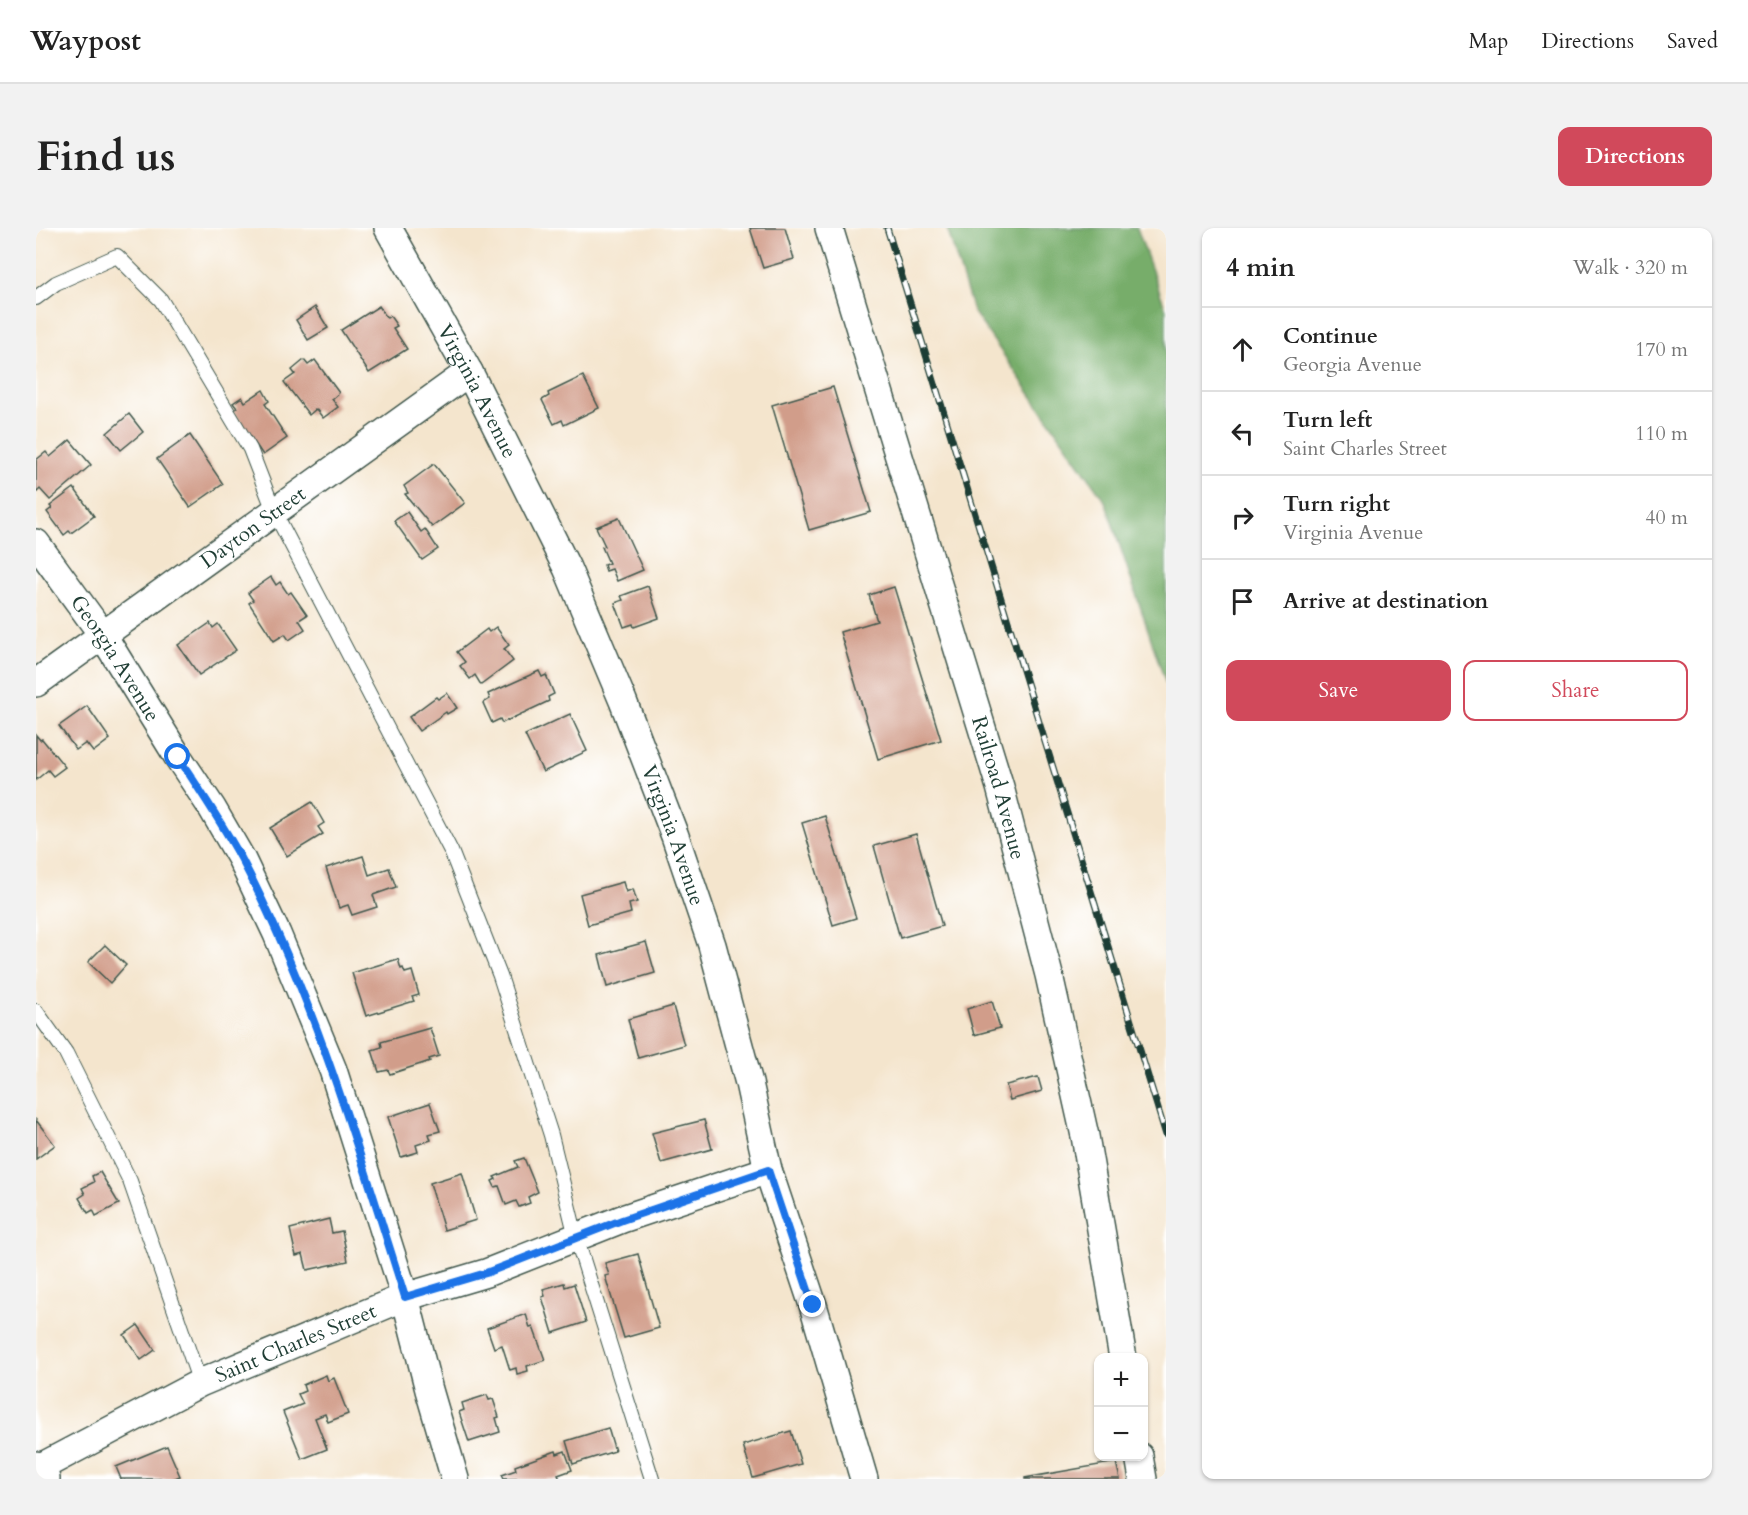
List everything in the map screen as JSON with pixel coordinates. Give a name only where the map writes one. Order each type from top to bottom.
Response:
[{"type":"street","name":"Virginia Avenue","points":[[388,228],[469,372],[567,568],[623,701],[675,836],[712,945],[749,1083],[768,1170],[816,1317],[864,1479]]},
{"type":"street","name":"Railroad Avenue","points":[[830,228],[1000,787],[1044,952],[1085,1136],[1122,1353]]},
{"type":"street","name":"Dayton Street","points":[[36,683],[469,372]]},
{"type":"street","name":"Georgia Avenue","points":[[36,543],[102,634],[212,808],[241,858],[277,934],[333,1070],[405,1297],[455,1479]]},
{"type":"street","name":"Saint Charles Street","points":[[36,1469],[200,1383],[405,1297],[486,1273],[622,1220],[768,1170]]},
{"type":"street","points":[[1140,1461],[1143,1479]]},
{"type":"street","points":[[36,1469],[43,1479]]},
{"type":"lane","points":[[36,298],[56,283],[117,256],[161,300],[249,449],[274,511],[451,851],[500,976],[551,1135],[576,1238],[652,1479]]},
{"type":"lane","points":[[36,1011],[66,1053],[130,1181],[200,1383]]},
{"type":"green space","points":[[947,228],[1137,228],[1166,310],[1166,684],[1105,501],[973,311]]},
{"type":"building","points":[[750,228],[785,228],[794,259],[763,268]]},
{"type":"building","points":[[379,306],[387,318],[390,316],[397,326],[393,328],[407,349],[369,373],[341,330]]},
{"type":"building","points":[[315,307],[328,328],[308,340],[296,320]]},
{"type":"building","points":[[304,360],[308,365],[315,360],[339,393],[332,399],[338,407],[323,418],[316,409],[309,415],[284,382],[295,374],[292,370]]},
{"type":"building","points":[[583,376],[599,408],[564,425],[562,420],[554,424],[542,400],[549,396],[548,393]]},
{"type":"building","points":[[833,387],[871,512],[809,530],[772,405]]},
{"type":"building","points":[[263,390],[269,401],[265,404],[287,438],[263,455],[233,411],[237,408],[233,403],[242,397],[245,402]]},
{"type":"building","points":[[129,414],[143,432],[121,450],[107,433]]},
{"type":"building","points":[[190,435],[223,484],[190,507],[157,459]]},
{"type":"building","points":[[70,440],[91,465],[50,500],[40,489],[36,493],[36,460],[46,452],[50,457]]},
{"type":"building","points":[[434,464],[465,503],[432,527],[405,494],[408,493],[404,486]]},
{"type":"building","points":[[74,488],[94,516],[71,533],[69,531],[64,535],[47,512],[52,508],[50,506]]},
{"type":"building","points":[[407,512],[421,532],[425,529],[438,549],[422,560],[394,521]]},
{"type":"building","points":[[619,518],[643,570],[617,581],[612,569],[606,571],[604,565],[609,563],[602,547],[605,546],[596,527]]},
{"type":"building","points":[[271,577],[276,585],[280,582],[288,594],[291,592],[307,615],[299,620],[305,629],[289,640],[285,634],[274,641],[249,603],[253,600],[248,593]]},
{"type":"building","points":[[648,586],[659,618],[634,627],[633,624],[624,627],[615,603],[623,600],[621,596]]},
{"type":"building","points":[[894,587],[941,740],[878,759],[840,632],[877,621],[869,595]]},
{"type":"building","points":[[210,623],[213,628],[218,624],[236,650],[199,675],[178,645]]},
{"type":"building","points":[[496,627],[509,645],[504,649],[513,661],[481,685],[475,675],[470,679],[460,666],[465,662],[457,652],[487,629],[489,632]]},
{"type":"building","points":[[539,671],[542,677],[546,675],[554,694],[548,697],[549,701],[502,723],[500,719],[492,723],[483,703],[490,699],[488,694]]},
{"type":"building","points":[[447,693],[457,708],[447,714],[446,712],[419,731],[409,717],[436,697],[438,699]]},
{"type":"building","points":[[87,706],[110,739],[93,752],[86,743],[76,750],[59,726]]},
{"type":"building","points":[[570,714],[587,751],[543,772],[525,735]]},
{"type":"building","points":[[36,735],[65,767],[53,776],[48,770],[36,780]]},
{"type":"building","points":[[312,802],[324,823],[318,827],[323,834],[287,856],[270,828]]},
{"type":"building","points":[[825,816],[856,918],[833,925],[802,823]]},
{"type":"building","points":[[916,834],[942,926],[900,938],[874,846]]},
{"type":"building","points":[[363,856],[369,875],[389,868],[396,887],[373,895],[377,907],[352,915],[348,905],[339,908],[326,868]]},
{"type":"building","points":[[623,882],[626,892],[633,889],[637,902],[629,904],[631,913],[588,925],[580,894]]},
{"type":"building","points":[[646,942],[655,973],[607,987],[599,955]]},
{"type":"building","points":[[105,945],[126,965],[110,983],[88,962]]},
{"type":"building","points":[[398,959],[405,973],[412,971],[419,995],[412,997],[414,1001],[366,1016],[352,973]]},
{"type":"building","points":[[992,1001],[1000,1028],[974,1035],[967,1009]]},
{"type":"building","points":[[673,1006],[684,1045],[638,1058],[628,1019]]},
{"type":"building","points":[[430,1028],[439,1056],[390,1074],[388,1070],[379,1072],[372,1050],[382,1047],[381,1042]]},
{"type":"building","points":[[1038,1077],[1042,1091],[1010,1100],[1006,1085]]},
{"type":"building","points":[[430,1103],[440,1131],[429,1134],[431,1140],[416,1145],[418,1152],[401,1157],[388,1117]]},
{"type":"building","points":[[36,1120],[55,1145],[36,1159]]},
{"type":"building","points":[[704,1120],[712,1149],[661,1163],[652,1133]]},
{"type":"building","points":[[524,1158],[538,1192],[528,1197],[530,1203],[519,1207],[516,1201],[506,1205],[499,1186],[495,1187],[492,1181],[496,1179],[494,1177],[518,1167],[515,1161]]},
{"type":"building","points":[[100,1172],[119,1204],[96,1216],[93,1210],[88,1213],[79,1198],[85,1194],[82,1188],[94,1182],[92,1176]]},
{"type":"building","points":[[462,1173],[476,1220],[444,1230],[430,1183]]},
{"type":"building","points":[[329,1219],[332,1233],[342,1231],[348,1261],[307,1270],[303,1254],[296,1256],[290,1229]]},
{"type":"building","points":[[638,1254],[659,1328],[624,1338],[605,1276],[609,1275],[605,1263]]},
{"type":"building","points":[[564,1283],[565,1287],[574,1284],[586,1322],[553,1333],[542,1297],[545,1296],[543,1289]]},
{"type":"building","points":[[526,1314],[545,1360],[527,1366],[528,1371],[517,1374],[516,1368],[510,1370],[502,1345],[494,1348],[487,1328]]},
{"type":"building","points":[[138,1325],[155,1350],[141,1360],[124,1335]]},
{"type":"building","points":[[326,1375],[328,1381],[334,1378],[348,1414],[328,1422],[325,1414],[315,1418],[327,1449],[302,1459],[283,1412],[303,1404],[298,1394],[305,1391],[303,1385]]},
{"type":"building","points":[[487,1395],[489,1400],[493,1399],[499,1417],[496,1418],[500,1432],[469,1442],[459,1412],[464,1410],[462,1403]]},
{"type":"building","points":[[608,1428],[615,1451],[573,1464],[566,1441]]},
{"type":"building","points":[[791,1431],[801,1464],[753,1478],[743,1445]]},
{"type":"building","points":[[167,1446],[180,1476],[173,1479],[121,1479],[116,1467]]},
{"type":"building","points":[[556,1451],[557,1454],[565,1451],[572,1470],[558,1475],[560,1479],[504,1479],[502,1475],[516,1470],[515,1466]]},
{"type":"building","points":[[1116,1462],[1120,1479],[1025,1479],[1025,1478]]},
{"type":"railway","points":[[887,228],[1166,1135]]},
{"type":"route","points":[[178,757],[212,808],[241,858],[277,934],[333,1070],[405,1297],[486,1273],[622,1220],[768,1170],[813,1305]]}]
